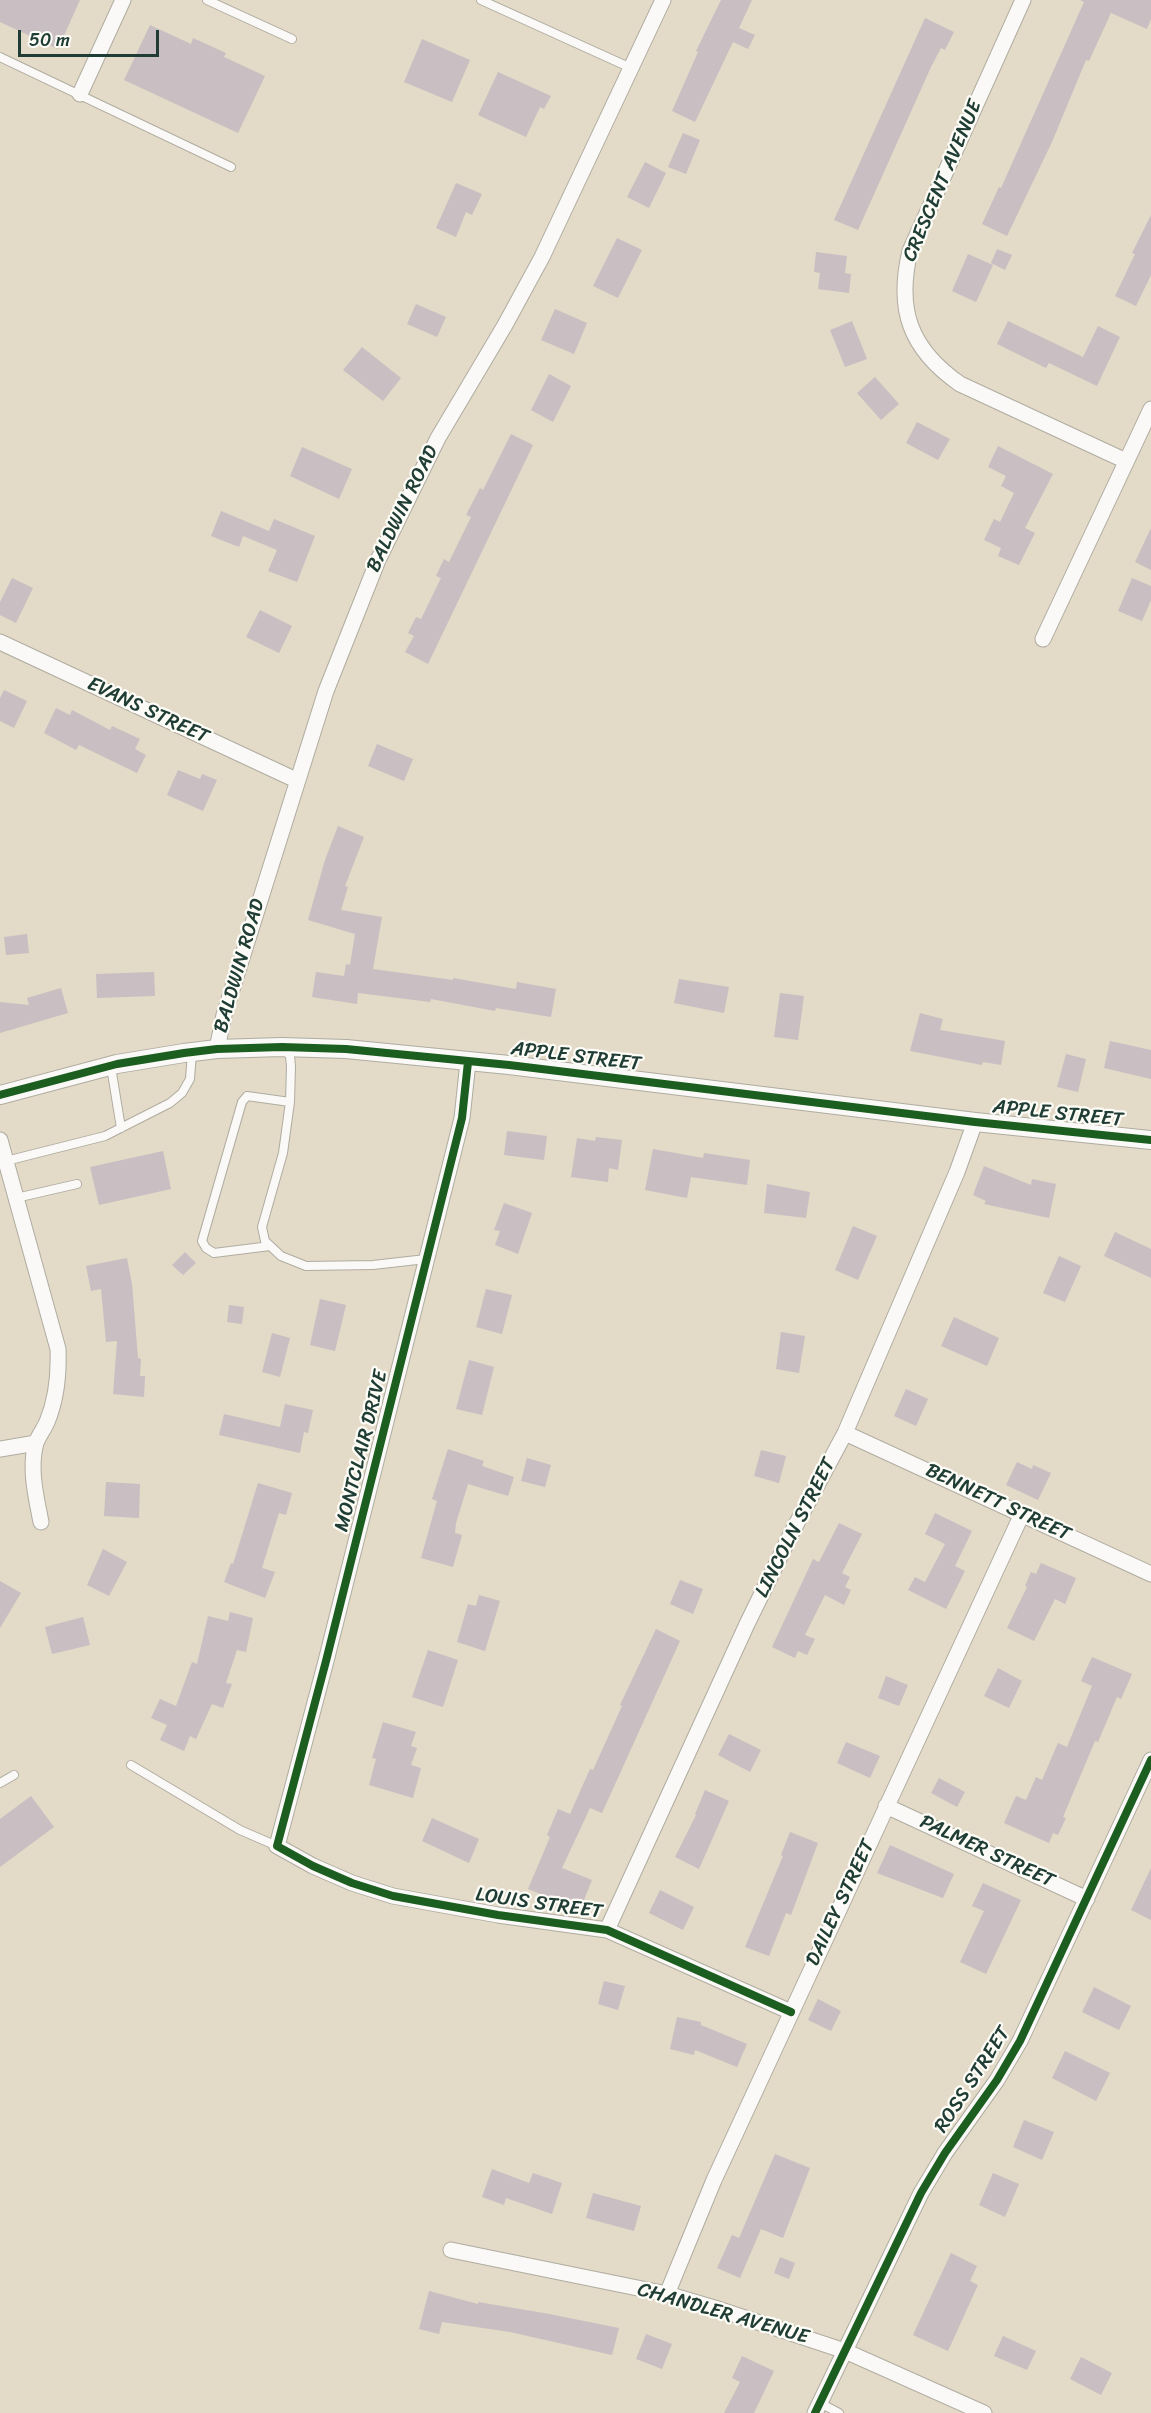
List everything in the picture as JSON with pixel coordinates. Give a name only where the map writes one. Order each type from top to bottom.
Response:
[{"type":"street","points":[[80,94],[123,0]]},
{"type":"street","name":"BALDWIN ROAD","points":[[217,1049],[224,1016],[296,780],[343,647],[397,519],[438,438],[542,257],[663,0]]},
{"type":"street","name":"CRESCENT AVENUE","points":[[1023,0],[910,251],[903,294],[907,316],[915,337],[927,356],[960,384],[1126,461]]},
{"type":"street","points":[[1043,639],[1151,409]]},
{"type":"street","name":"EVANS STREET","points":[[0,642],[296,780]]},
{"type":"street","name":"APPLE STREET","points":[[0,1095],[110,1066],[192,1052],[282,1047],[346,1049],[975,1122],[1151,1140]]},
{"type":"street","name":"MONTCLAIR DRIVE","points":[[277,1846],[462,1118],[468,1062]]},
{"type":"street","name":"LINCOLN STREET","points":[[607,1930],[747,1624],[791,1534],[845,1434],[957,1172],[975,1122]]},
{"type":"street","points":[[0,1140],[58,1349],[59,1374],[55,1400],[36,1443],[34,1485],[41,1521]]},
{"type":"street","name":"BENNETT STREET","points":[[845,1434],[1151,1574]]},
{"type":"street","points":[[0,1449],[36,1443]]},
{"type":"street","name":"DAILEY STREET","points":[[667,2294],[709,2190],[1022,1514]]},
{"type":"street","name":"ROSS STREET","points":[[818,2408],[921,2193],[945,2153],[997,2080],[1020,2041],[1151,1760]]},
{"type":"street","name":"PALMER STREET","points":[[886,1806],[1087,1899]]},
{"type":"street","name":"LOUIS STREET","points":[[277,1846],[342,1879],[393,1896],[498,1915],[607,1930],[791,2012]]},
{"type":"street","name":"CHANDLER AVENUE","points":[[452,2250],[667,2294],[804,2336],[844,2351],[984,2413]]},
{"type":"lane","points":[[207,0],[292,39]]},
{"type":"lane","points":[[481,0],[631,68]]},
{"type":"lane","points":[[0,57],[231,167]]},
{"type":"lane","points":[[282,1047],[290,1056],[290,1102],[283,1153],[262,1227],[265,1241],[281,1256],[306,1266],[373,1265],[426,1259]]},
{"type":"lane","points":[[6,1161],[105,1136],[170,1103],[182,1093],[190,1079],[192,1052]]},
{"type":"lane","points":[[110,1066],[121,1128]]},
{"type":"lane","points":[[270,1246],[214,1253],[206,1248],[202,1241],[242,1102],[247,1096],[290,1102]]},
{"type":"lane","points":[[16,1198],[77,1184]]},
{"type":"lane","points":[[131,1765],[240,1830],[277,1846]]},
{"type":"lane","points":[[0,1783],[14,1775]]},
{"type":"lane","points":[[818,2408],[839,2413]]},
{"type":"building","points":[[0,0],[80,0],[58,49],[0,22]]},
{"type":"building","points":[[721,0],[752,0],[739,28],[755,35],[748,49],[733,42],[695,122],[672,111],[698,52],[696,51]]},
{"type":"building","points":[[1080,0],[1151,0],[1151,19],[1147,29],[1111,13],[1089,61],[1086,60],[1052,142],[1007,236],[982,224],[999,187],[1001,188],[1084,2]]},
{"type":"building","points":[[925,18],[954,32],[945,50],[941,48],[931,67],[858,230],[834,220]]},
{"type":"building","points":[[150,25],[191,44],[193,38],[226,53],[224,57],[265,76],[238,133],[124,80]]},
{"type":"building","points":[[422,39],[470,60],[452,102],[404,82]]},
{"type":"building","points":[[498,72],[551,96],[544,109],[540,107],[526,137],[478,115]]},
{"type":"building","points":[[683,133],[700,140],[686,174],[668,167]]},
{"type":"building","points":[[645,162],[666,173],[649,208],[627,197]]},
{"type":"building","points":[[456,183],[482,194],[472,215],[466,212],[456,237],[436,228]]},
{"type":"building","points":[[1151,215],[1151,275],[1136,306],[1115,296],[1135,254],[1132,253]]},
{"type":"building","points":[[617,238],[642,250],[618,298],[593,286]]},
{"type":"building","points":[[997,249],[1012,255],[1005,270],[991,263]]},
{"type":"building","points":[[816,252],[847,256],[845,273],[851,274],[849,293],[818,289],[820,273],[814,272]]},
{"type":"building","points":[[968,254],[993,265],[976,302],[952,291]]},
{"type":"building","points":[[416,304],[446,317],[437,337],[407,324]]},
{"type":"building","points":[[555,309],[587,323],[574,354],[541,340]]},
{"type":"building","points":[[852,321],[867,359],[845,367],[830,330]]},
{"type":"building","points":[[1008,321],[1083,357],[1098,326],[1120,337],[1097,386],[1049,363],[1046,368],[997,344]]},
{"type":"building","points":[[362,347],[401,378],[383,401],[343,370]]},
{"type":"building","points":[[549,374],[571,386],[553,422],[531,410]]},
{"type":"building","points":[[875,377],[899,404],[881,420],[857,393]]},
{"type":"building","points":[[917,422],[950,439],[938,460],[906,443]]},
{"type":"building","points":[[511,434],[533,445],[428,664],[405,652],[414,636],[408,633],[416,617],[421,619],[441,578],[436,576],[444,559],[449,562],[471,517],[466,515],[480,488],[483,490]]},
{"type":"building","points":[[998,446],[1053,474],[1025,528],[1035,533],[1019,565],[998,556],[1001,548],[984,540],[994,519],[1000,522],[1014,493],[1001,486],[1006,476],[988,467]]},
{"type":"building","points":[[302,447],[352,469],[339,499],[290,476]]},
{"type":"building","points":[[221,511],[269,531],[274,519],[315,536],[297,582],[268,571],[277,550],[243,536],[239,547],[211,536]]},
{"type":"building","points":[[1151,528],[1151,570],[1135,562]]},
{"type":"building","points":[[12,578],[33,588],[16,623],[0,615],[0,602]]},
{"type":"building","points":[[1132,578],[1151,586],[1151,600],[1142,621],[1118,611]]},
{"type":"building","points":[[260,610],[292,626],[279,653],[246,637]]},
{"type":"building","points":[[4,690],[27,701],[14,728],[0,721],[0,698]]},
{"type":"building","points":[[56,708],[70,715],[72,710],[110,730],[112,726],[140,739],[135,749],[146,755],[137,773],[79,745],[76,750],[44,733]]},
{"type":"building","points":[[377,744],[413,759],[404,781],[368,766]]},
{"type":"building","points":[[178,770],[200,779],[202,774],[217,780],[203,811],[167,795]]},
{"type":"building","points":[[338,826],[364,837],[345,886],[348,887],[341,910],[382,917],[373,969],[453,980],[453,978],[516,989],[517,982],[556,989],[551,1017],[496,1008],[495,1011],[431,999],[430,1002],[358,993],[357,1004],[312,997],[316,972],[344,976],[346,964],[350,965],[355,934],[308,920],[325,860]]},
{"type":"building","points":[[27,934],[29,953],[6,955],[4,937]]},
{"type":"building","points":[[154,972],[155,996],[97,998],[96,974]]},
{"type":"building","points":[[679,979],[729,987],[724,1013],[674,1003]]},
{"type":"building","points":[[61,988],[68,1013],[0,1033],[0,1002],[29,1005],[27,998]]},
{"type":"building","points":[[780,993],[804,996],[798,1040],[774,1037]]},
{"type":"building","points":[[920,1013],[943,1019],[940,1030],[1005,1041],[1001,1065],[983,1062],[982,1065],[910,1051]]},
{"type":"building","points":[[1110,1041],[1151,1050],[1151,1079],[1104,1068]]},
{"type":"building","points":[[1066,1054],[1086,1059],[1078,1092],[1057,1087]]},
{"type":"building","points":[[507,1131],[547,1136],[544,1160],[504,1155]]},
{"type":"building","points":[[596,1137],[622,1140],[618,1170],[609,1168],[608,1182],[571,1177],[577,1138],[595,1141]]},
{"type":"building","points":[[653,1149],[703,1158],[704,1153],[750,1160],[747,1185],[691,1177],[687,1198],[645,1190]]},
{"type":"building","points":[[163,1151],[171,1189],[99,1205],[90,1167]]},
{"type":"building","points":[[984,1166],[1031,1185],[1032,1179],[1056,1184],[1049,1218],[984,1204],[986,1201],[973,1195]]},
{"type":"building","points":[[767,1184],[810,1192],[806,1218],[764,1213]]},
{"type":"building","points":[[504,1203],[532,1213],[518,1254],[495,1245],[500,1231],[494,1230]]},
{"type":"building","points":[[853,1226],[877,1236],[858,1280],[835,1270]]},
{"type":"building","points":[[1115,1232],[1151,1249],[1151,1278],[1104,1256]]},
{"type":"building","points":[[185,1252],[196,1263],[183,1275],[172,1265]]},
{"type":"building","points":[[1059,1256],[1081,1266],[1065,1302],[1043,1293]]},
{"type":"building","points":[[127,1258],[132,1284],[138,1358],[141,1359],[140,1376],[145,1376],[144,1397],[113,1394],[117,1341],[106,1342],[101,1289],[91,1291],[86,1266]]},
{"type":"building","points":[[486,1289],[512,1295],[502,1334],[476,1327]]},
{"type":"building","points":[[320,1299],[346,1305],[335,1351],[310,1345]]},
{"type":"building","points":[[229,1305],[244,1307],[242,1324],[227,1322]]},
{"type":"building","points":[[954,1317],[999,1338],[987,1366],[941,1346]]},
{"type":"building","points":[[781,1332],[805,1336],[799,1373],[776,1369]]},
{"type":"building","points":[[272,1333],[290,1338],[280,1377],[262,1372]]},
{"type":"building","points":[[469,1360],[494,1367],[482,1415],[456,1409]]},
{"type":"building","points":[[906,1389],[928,1399],[916,1426],[894,1416]]},
{"type":"building","points":[[285,1404],[313,1410],[308,1433],[304,1432],[300,1453],[219,1435],[224,1414],[280,1427]]},
{"type":"building","points":[[448,1449],[484,1461],[482,1466],[514,1477],[508,1496],[468,1484],[456,1523],[455,1533],[462,1535],[453,1567],[421,1558],[437,1501],[432,1499]]},
{"type":"building","points":[[761,1450],[786,1456],[779,1483],[754,1476]]},
{"type":"building","points":[[527,1458],[551,1465],[545,1487],[521,1481]]},
{"type":"building","points":[[1017,1462],[1032,1469],[1033,1465],[1051,1473],[1038,1500],[1006,1485]]},
{"type":"building","points":[[106,1482],[140,1484],[139,1518],[104,1516]]},
{"type":"building","points":[[258,1483],[292,1493],[286,1515],[279,1513],[262,1568],[275,1572],[265,1598],[224,1582],[231,1563],[233,1564]]},
{"type":"building","points":[[935,1513],[972,1531],[955,1566],[965,1571],[946,1609],[908,1590],[915,1577],[925,1582],[945,1544],[925,1534]]},
{"type":"building","points":[[839,1523],[862,1534],[842,1573],[850,1577],[845,1587],[851,1590],[844,1605],[825,1595],[805,1635],[815,1639],[807,1655],[798,1651],[795,1658],[772,1647],[813,1559],[819,1562]]},
{"type":"building","points":[[103,1549],[127,1562],[109,1596],[87,1585]]},
{"type":"building","points":[[1041,1563],[1076,1578],[1065,1604],[1055,1599],[1034,1641],[1007,1628],[1027,1587],[1025,1586],[1031,1572],[1036,1574]]},
{"type":"building","points":[[680,1580],[703,1589],[693,1614],[670,1604]]},
{"type":"building","points":[[0,1581],[21,1593],[0,1628]]},
{"type":"building","points":[[479,1595],[500,1601],[485,1651],[457,1642],[468,1604],[476,1606]]},
{"type":"building","points":[[230,1612],[253,1618],[246,1652],[237,1650],[226,1683],[232,1684],[223,1708],[212,1704],[196,1739],[190,1736],[184,1751],[160,1740],[167,1725],[151,1718],[160,1699],[176,1706],[192,1662],[197,1664],[208,1616],[228,1621]]},
{"type":"building","points":[[83,1617],[90,1645],[52,1654],[45,1627]]},
{"type":"building","points":[[656,1629],[680,1641],[602,1813],[590,1808],[562,1868],[592,1880],[580,1910],[528,1889],[550,1837],[547,1835],[558,1809],[570,1814],[590,1769],[593,1770],[622,1706],[620,1705]]},
{"type":"building","points":[[428,1650],[458,1660],[443,1707],[412,1697]]},
{"type":"building","points":[[1092,1657],[1132,1674],[1121,1699],[1117,1697],[1098,1742],[1095,1741],[1063,1817],[1066,1818],[1058,1835],[1053,1833],[1049,1843],[1004,1823],[1016,1796],[1026,1800],[1036,1777],[1042,1780],[1058,1743],[1067,1747],[1092,1686],[1081,1681]]},
{"type":"building","points":[[998,1668],[1022,1681],[1009,1708],[984,1696]]},
{"type":"building","points":[[886,1676],[908,1685],[899,1706],[878,1698]]},
{"type":"building","points":[[383,1722],[416,1732],[411,1746],[417,1748],[411,1765],[421,1768],[413,1798],[369,1785],[376,1759],[372,1758]]},
{"type":"building","points":[[729,1734],[761,1750],[750,1772],[718,1755]]},
{"type":"building","points":[[846,1742],[880,1756],[870,1778],[837,1763]]},
{"type":"building","points":[[939,1778],[965,1792],[957,1807],[931,1793]]},
{"type":"building","points":[[705,1790],[729,1801],[699,1869],[675,1857],[696,1815]]},
{"type":"building","points":[[31,1796],[54,1827],[0,1867],[0,1819]]},
{"type":"building","points":[[432,1818],[479,1839],[469,1863],[422,1841]]},
{"type":"building","points":[[790,1832],[818,1843],[791,1915],[786,1913],[769,1956],[745,1947],[783,1856],[781,1855]]},
{"type":"building","points":[[890,1845],[954,1874],[943,1898],[877,1873]]},
{"type":"building","points":[[1151,1868],[1151,1920],[1131,1910]]},
{"type":"building","points":[[983,1883],[1021,1900],[986,1974],[960,1962],[984,1911],[972,1906]]},
{"type":"building","points":[[660,1890],[694,1907],[683,1930],[649,1913]]},
{"type":"building","points":[[604,1981],[625,1986],[618,2010],[598,2004]]},
{"type":"building","points":[[1094,1987],[1131,2006],[1119,2030],[1082,2012]]},
{"type":"building","points":[[818,1999],[841,2011],[831,2031],[808,2020]]},
{"type":"building","points":[[677,2017],[701,2022],[701,2025],[747,2044],[737,2067],[695,2050],[694,2055],[670,2049]]},
{"type":"building","points":[[1065,2051],[1110,2073],[1096,2101],[1052,2078]]},
{"type":"building","points":[[1024,2120],[1054,2132],[1042,2160],[1013,2147]]},
{"type":"building","points":[[775,2154],[810,2168],[783,2238],[761,2229],[740,2278],[717,2268],[732,2235],[739,2238]]},
{"type":"building","points":[[492,2169],[529,2183],[533,2173],[562,2183],[552,2214],[506,2198],[504,2205],[482,2197]]},
{"type":"building","points":[[993,2173],[1019,2184],[1005,2217],[979,2205]]},
{"type":"building","points":[[593,2193],[641,2206],[634,2231],[586,2218]]},
{"type":"building","points":[[951,2253],[977,2266],[970,2281],[978,2285],[948,2351],[913,2335]]},
{"type":"building","points":[[780,2257],[795,2263],[789,2279],[774,2273]]},
{"type":"building","points":[[429,2291],[478,2304],[478,2302],[544,2313],[619,2328],[612,2355],[510,2332],[442,2322],[439,2334],[419,2329]]},
{"type":"building","points":[[646,2334],[672,2344],[662,2369],[636,2359]]},
{"type":"building","points":[[1003,2336],[1036,2351],[1027,2370],[994,2356]]},
{"type":"building","points":[[742,2356],[774,2371],[754,2413],[724,2413],[740,2382],[732,2378]]},
{"type":"building","points":[[1081,2357],[1112,2373],[1101,2395],[1070,2379]]},
{"type":"cycle path","points":[[0,1095],[117,1064],[184,1053],[217,1049],[282,1047],[346,1049],[509,1065],[975,1122],[1151,1140]]},
{"type":"cycle path","points":[[468,1062],[462,1118],[326,1661],[277,1846],[313,1866],[352,1883],[393,1896],[498,1915],[607,1930],[791,2012]]},
{"type":"cycle path","points":[[815,2413],[921,2193],[945,2153],[997,2080],[1020,2041],[1151,1760]]}]
